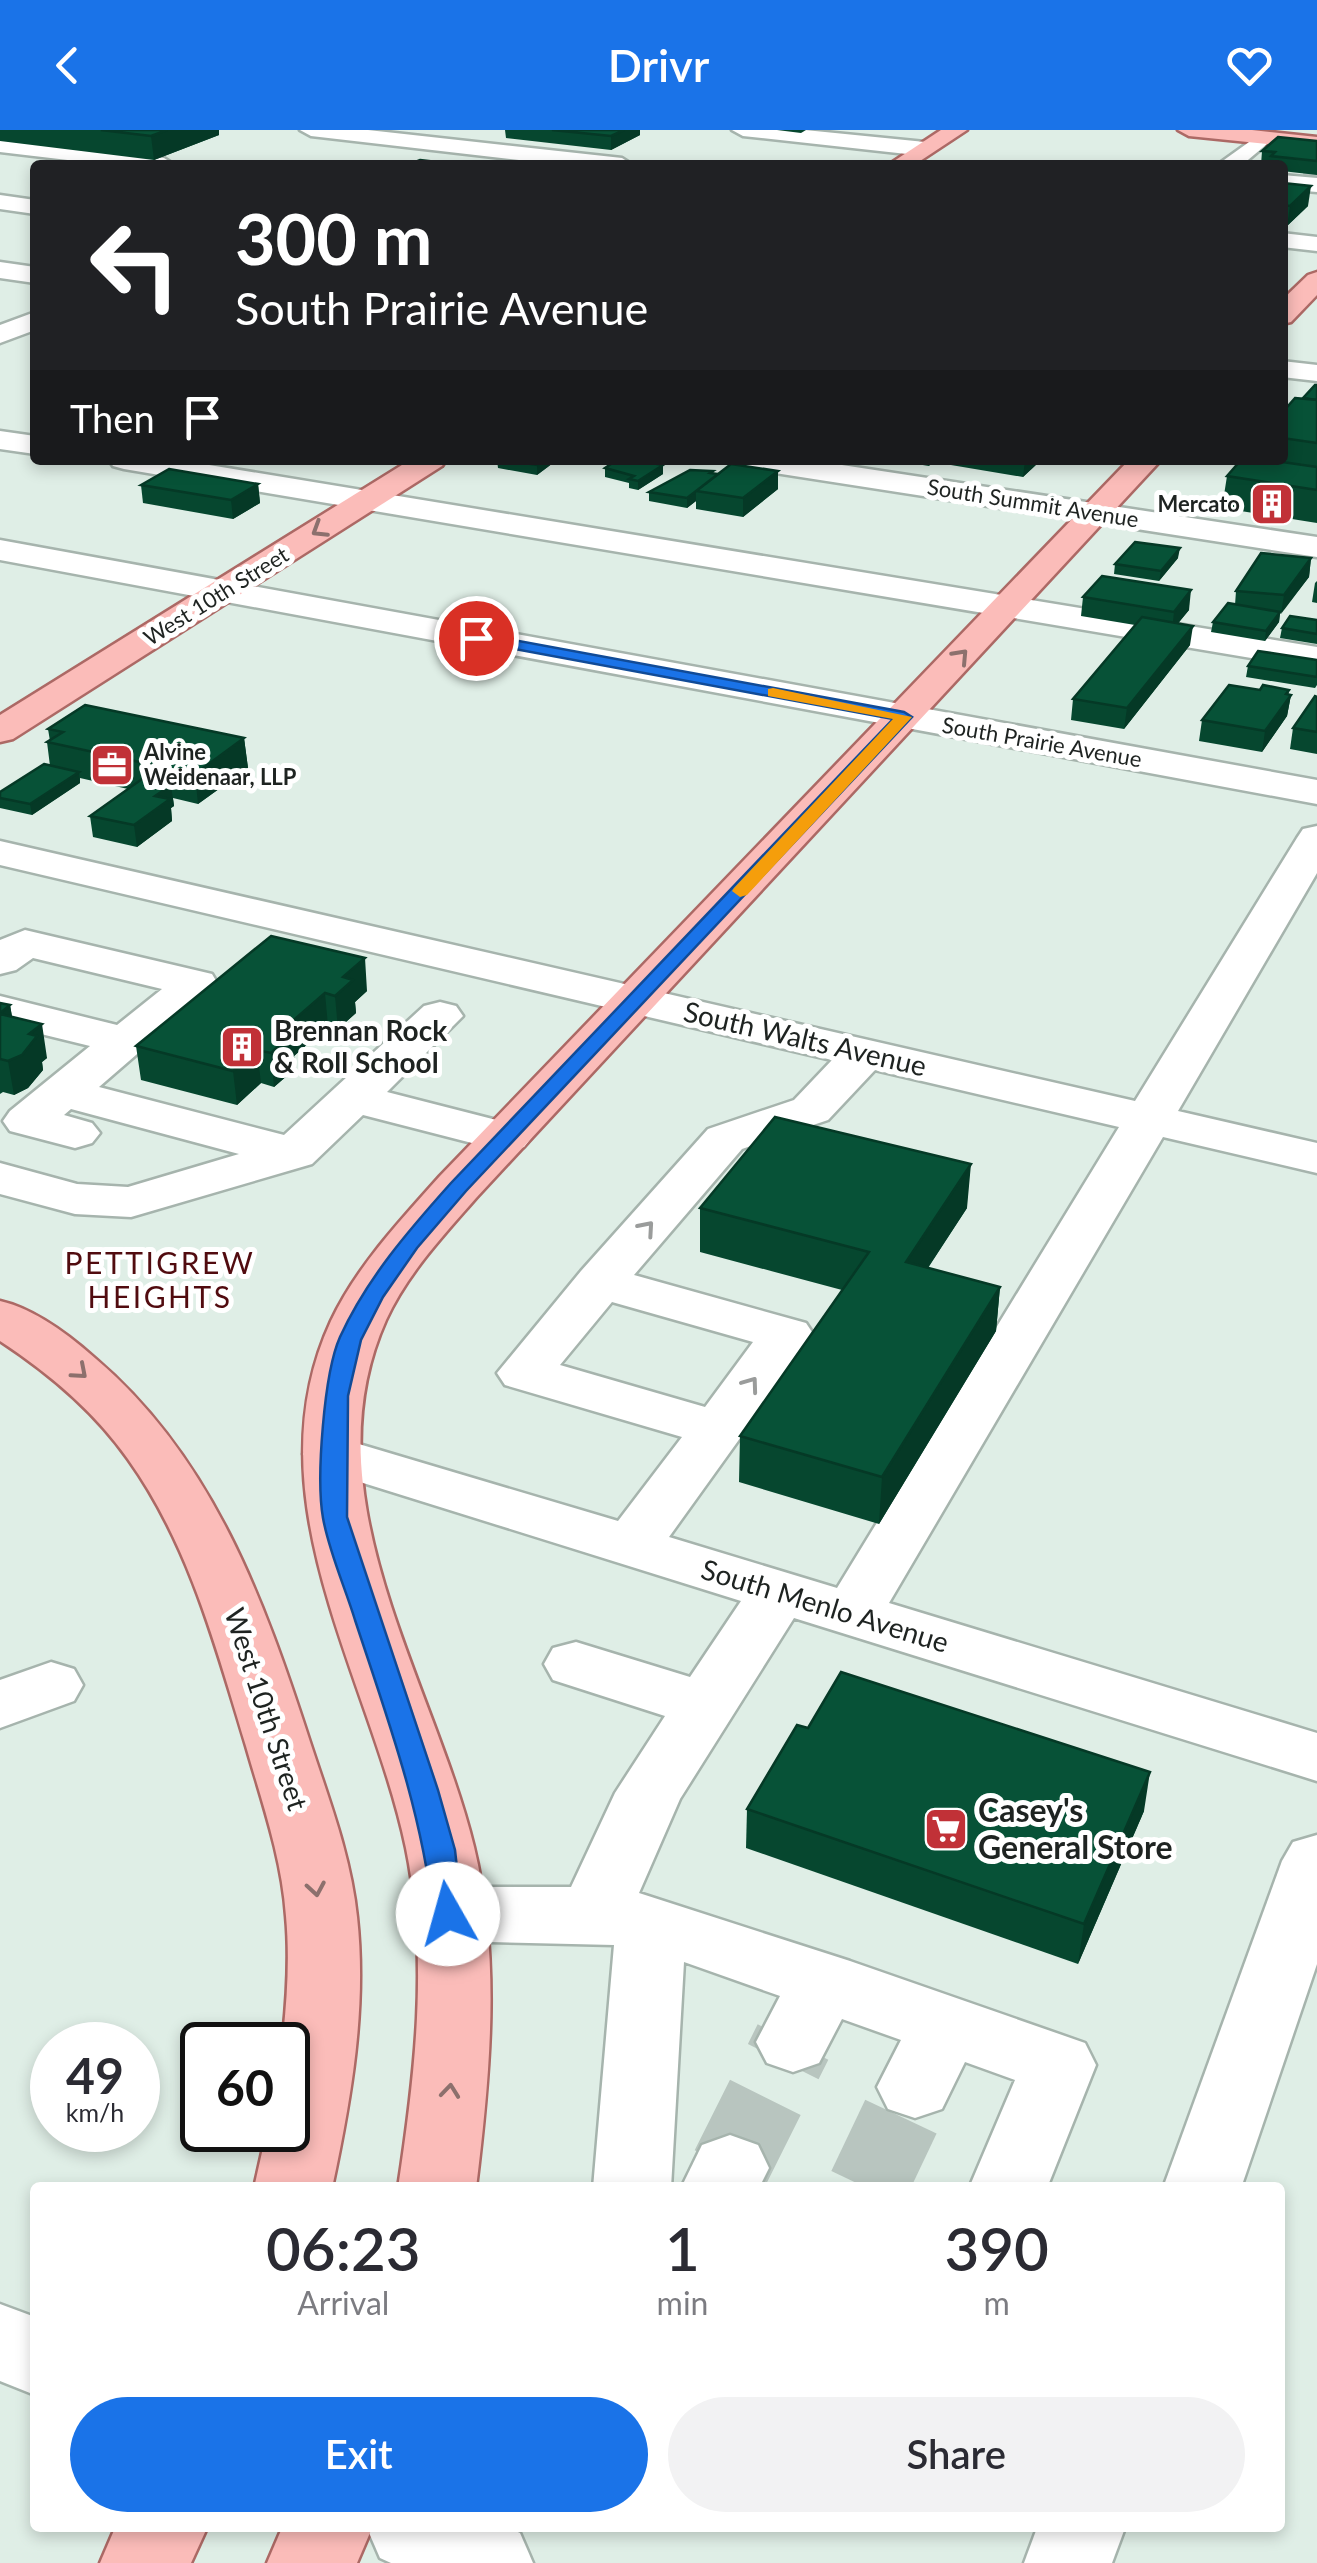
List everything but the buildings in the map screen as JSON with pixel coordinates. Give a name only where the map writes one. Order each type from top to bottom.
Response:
[{"type":"main road","points":[[907,160],[956,130]]},
{"type":"main road","points":[[1189,130],[1317,143]]},
{"type":"main road","points":[[1288,305],[1317,280]]},
{"type":"main road","name":"West 10th Street","points":[[0,731],[424,465]]},
{"type":"main road","points":[[438,2182],[452,2086],[457,1984],[440,1850],[335,1517],[332,1454],[336,1396],[350,1340],[372,1297],[409,1244],[1141,465]]},
{"type":"main road","name":"West 10th Street","points":[[0,1317],[74,1366],[140,1432],[174,1478],[209,1546],[251,1653],[307,1838],[322,1917],[322,2013],[310,2112],[294,2182]]},
{"type":"main road","points":[[144,2563],[161,2532]]},
{"type":"main road","points":[[311,2563],[326,2532]]},
{"type":"street","points":[[311,130],[537,160]]},
{"type":"street","points":[[393,160],[461,130]]},
{"type":"street","points":[[743,130],[925,149]]},
{"type":"street","points":[[1234,160],[1263,138]]},
{"type":"street","points":[[0,145],[123,160]]},
{"type":"street","points":[[0,202],[30,206]]},
{"type":"street","points":[[1288,241],[1317,244]]},
{"type":"street","points":[[0,270],[30,273]]},
{"type":"street","points":[[0,335],[30,322]]},
{"type":"street","points":[[0,346],[30,351]]},
{"type":"street","points":[[1288,369],[1317,373]]},
{"type":"street","points":[[0,440],[30,444]]},
{"type":"street","points":[[154,465],[1317,658]]},
{"type":"street","name":"South Summit Avenue","points":[[781,465],[1317,547]]},
{"type":"street","name":"South Prairie Avenue","points":[[0,550],[1317,792]]},
{"type":"street","points":[[852,1614],[1317,838]]},
{"type":"street","name":"South Walts Avenue","points":[[0,853],[1317,1158]]},
{"type":"street","points":[[92,959],[178,894]]},
{"type":"street","points":[[0,962],[25,943],[196,984],[126,1042],[6,1186],[75,1199],[131,1202],[294,1154],[440,1016]]},
{"type":"street","points":[[0,1010],[126,1042]]},
{"type":"street","points":[[718,1429],[525,1373],[725,1139],[811,1110],[865,1053]]},
{"type":"street","points":[[354,1098],[506,1138]]},
{"type":"street","points":[[69,1112],[118,1144],[179,1123],[294,1154]]},
{"type":"street","points":[[600,1282],[787,1336],[631,1546]]},
{"type":"street","name":"South Menlo Avenue","points":[[332,1454],[1317,1757]]},
{"type":"street","points":[[632,2182],[623,1919],[649,1793],[778,1592]]},
{"type":"street","points":[[576,1664],[706,1706]]},
{"type":"street","points":[[1204,2182],[1317,1860]]},
{"type":"street","points":[[448,1914],[623,1919],[808,2011],[930,2056],[1059,2065],[1010,2182]]},
{"type":"street","points":[[0,2341],[30,2355]]},
{"type":"street","points":[[420,2532],[489,2563]]},
{"type":"street","points":[[1068,2563],[1080,2532]]},
{"type":"tunnel","points":[[1303,175],[1317,177]]},
{"type":"tunnel","points":[[730,2168],[793,2042]]},
{"type":"tunnel","points":[[870,2182],[915,2087]]},
{"type":"slow traffic","points":[[740,891],[904,717],[773,692]]},
{"type":"place","name":"Mercato","points":[[1272,504]]},
{"type":"place","name":"Alvine Weidenaar, LLP","points":[[112,765]]},
{"type":"place","name":"Brennan Rock & Roll School","points":[[242,1047]]},
{"type":"place","name":"Casey's General Store","points":[[946,1829]]},
{"type":"district","name":"PETTIGREW HEIGHTS","points":[[160,1281]]},
{"type":"route","points":[[448,1914],[440,1850],[424,1790],[335,1517],[332,1454],[336,1396],[350,1340],[372,1297],[409,1244],[458,1187],[904,717],[476,638]]}]
